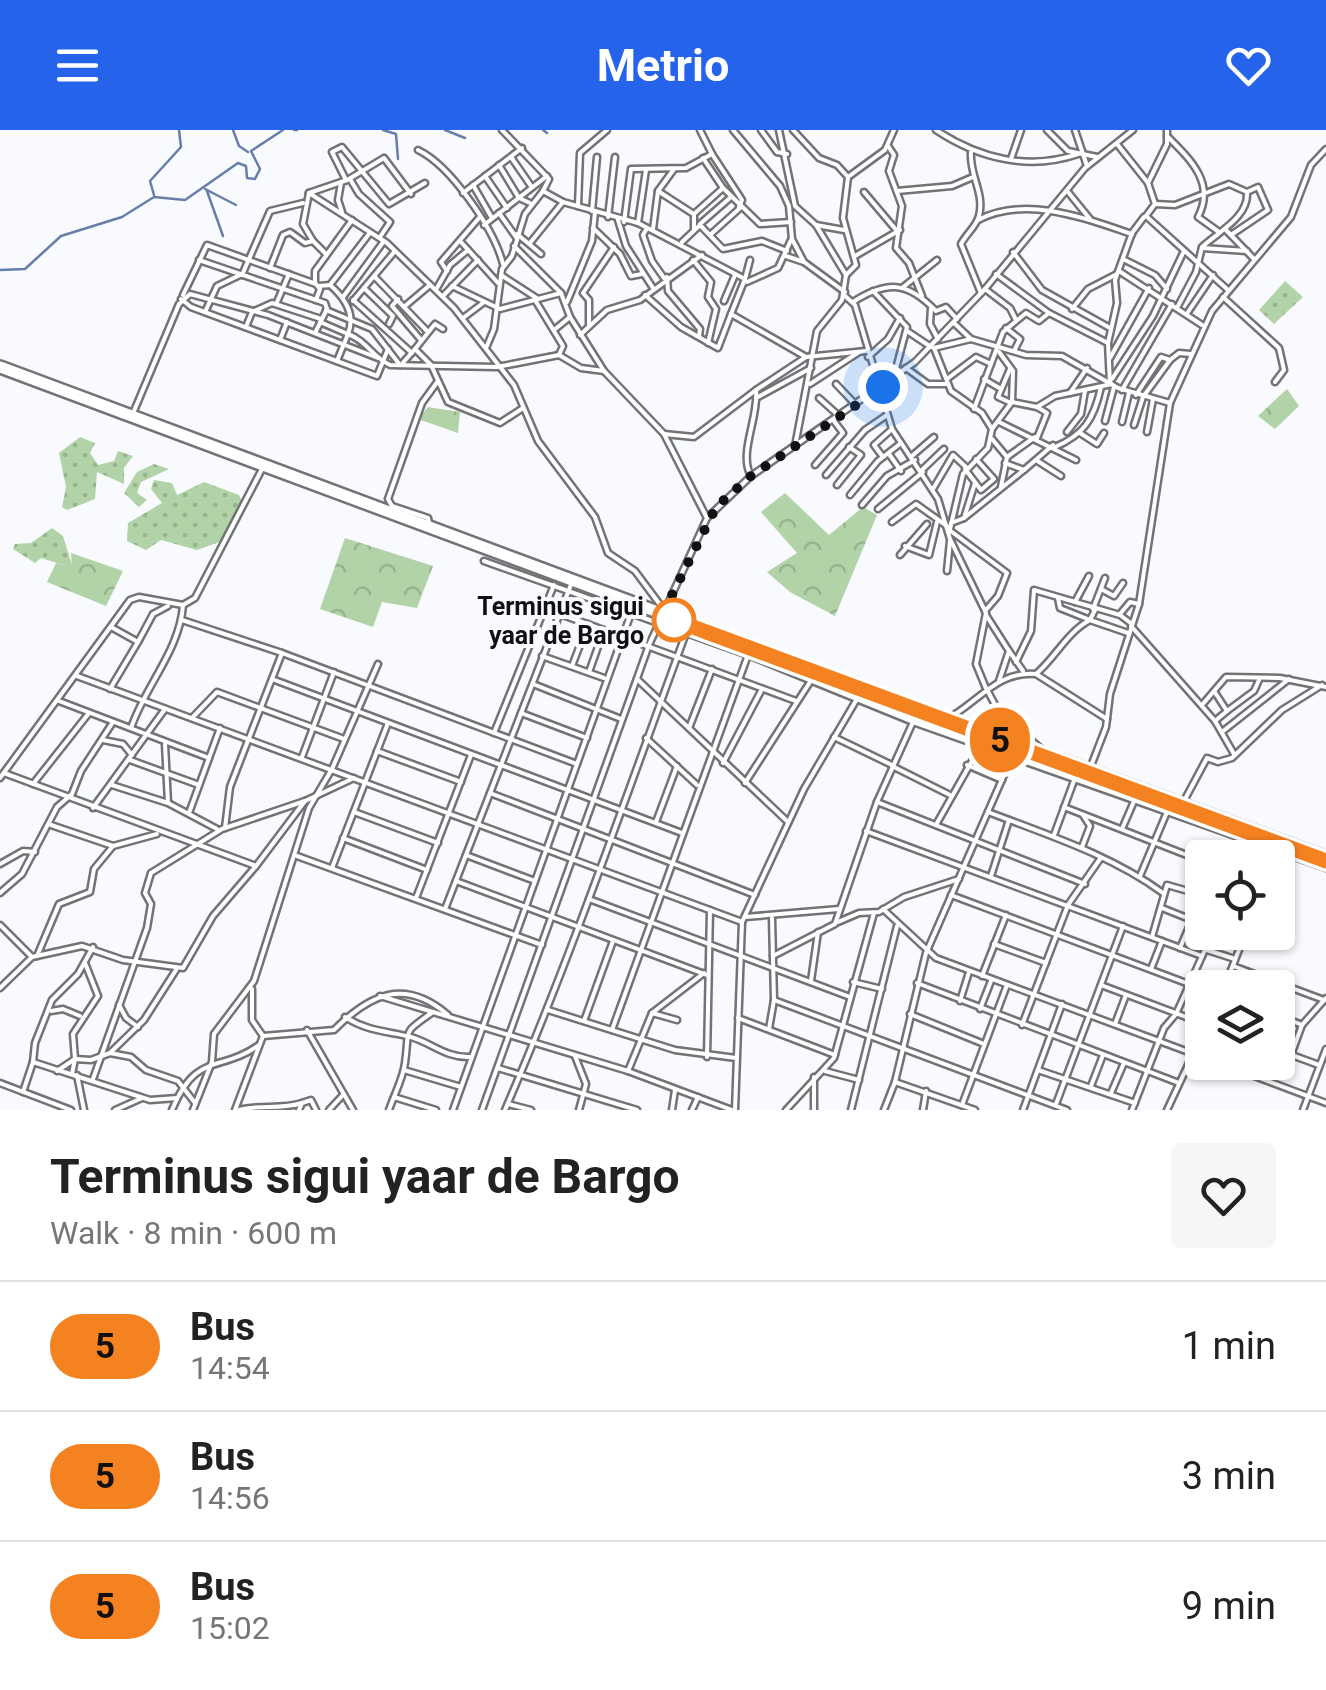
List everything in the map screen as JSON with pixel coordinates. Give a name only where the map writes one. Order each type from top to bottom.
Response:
[{"type":"highway","points":[[0,370],[428,524],[534,566],[570,586],[946,720],[1015,752],[1048,758],[1259,840]]},
{"type":"highway","points":[[132,418],[534,566]]},
{"type":"highway","points":[[1295,851],[1326,857]]},
{"type":"street","points":[[502,130],[547,176]]},
{"type":"street","points":[[578,206],[580,153],[607,130]]},
{"type":"street","points":[[700,130],[742,200],[740,208],[709,236]]},
{"type":"street","points":[[734,130],[790,200],[816,225],[846,275],[844,293],[817,331],[810,384],[795,446]]},
{"type":"street","points":[[761,130],[778,152],[787,154]]},
{"type":"street","points":[[779,130],[787,154],[792,239],[804,262]]},
{"type":"street","points":[[793,130],[814,154],[837,165],[848,177]]},
{"type":"street","points":[[846,275],[856,265],[843,203],[848,177],[888,146],[894,130]]},
{"type":"street","points":[[936,130],[971,152],[1011,159],[1040,164],[1081,155]]},
{"type":"street","points":[[1011,159],[1021,130]]},
{"type":"street","points":[[1047,130],[1063,148],[1099,157]]},
{"type":"street","points":[[1075,130],[1088,166]]},
{"type":"street","points":[[482,1110],[648,645],[708,518],[751,476],[893,380],[932,347],[1088,166],[1132,130]]},
{"type":"street","points":[[1148,183],[1165,149],[1166,133]]},
{"type":"street","points":[[1166,133],[1200,175],[1206,194],[1198,216],[1231,235],[1254,260]]},
{"type":"street","points":[[1117,144],[1148,183],[1155,204]]},
{"type":"street","points":[[888,146],[894,154],[889,171],[902,206],[896,248]]},
{"type":"street","points":[[342,298],[390,222],[345,181],[333,151],[346,148],[389,204],[424,183]]},
{"type":"street","points":[[463,193],[522,148]]},
{"type":"street","points":[[418,150],[454,179],[504,264]]},
{"type":"street","points":[[1054,836],[1107,719],[1139,604],[1170,403],[1204,326],[1228,290],[1291,218],[1311,165],[1326,150]]},
{"type":"street","points":[[971,152],[973,177],[981,196],[978,220],[961,244],[983,290],[1010,308],[1016,320]]},
{"type":"street","points":[[653,288],[617,228],[631,169],[674,170],[712,154]]},
{"type":"street","points":[[511,157],[532,188]]},
{"type":"street","points":[[598,157],[593,228],[568,302],[570,318],[604,371],[664,434],[708,518]]},
{"type":"street","points":[[608,217],[615,157]]},
{"type":"street","points":[[326,254],[303,224],[310,193],[345,181],[384,158],[411,194]]},
{"type":"street","points":[[703,158],[731,198],[762,225],[791,222]]},
{"type":"street","points":[[499,166],[519,198],[532,204]]},
{"type":"street","points":[[638,224],[646,170]]},
{"type":"street","points":[[674,170],[658,192],[650,230],[643,235],[652,261],[666,278],[668,291],[700,330],[698,338]]},
{"type":"street","points":[[716,177],[724,172]]},
{"type":"street","points":[[485,176],[507,208]]},
{"type":"street","points":[[483,226],[547,176]]},
{"type":"street","points":[[486,348],[492,337],[500,275],[547,176]]},
{"type":"street","points":[[897,191],[952,186],[973,177]]},
{"type":"street","points":[[343,214],[338,200],[345,181]]},
{"type":"street","points":[[1155,204],[1175,205],[1229,184],[1247,192],[1258,187],[1268,210],[1231,235]]},
{"type":"street","points":[[474,185],[492,218]]},
{"type":"street","points":[[694,230],[694,214],[723,188]]},
{"type":"street","points":[[542,191],[563,202],[638,224],[682,242],[746,280],[778,268],[792,239]]},
{"type":"street","points":[[658,192],[694,214]]},
{"type":"street","points":[[864,192],[898,230]]},
{"type":"street","points":[[1068,192],[1090,219]]},
{"type":"street","points":[[1122,422],[1126,391],[1200,264],[1201,250],[1244,209],[1247,192]]},
{"type":"street","points":[[310,193],[382,239],[462,318],[514,385],[547,458],[595,517],[608,553],[635,571],[661,616],[686,633],[913,722],[1184,800],[1326,857]]},
{"type":"street","points":[[682,242],[738,194]]},
{"type":"street","points":[[530,243],[563,202]]},
{"type":"street","points":[[205,312],[220,283],[241,275],[272,209],[305,203]]},
{"type":"street","points":[[1105,421],[1112,383],[1108,343],[1118,303],[1118,272],[1132,234],[1155,204]]},
{"type":"street","points":[[978,220],[998,211],[1051,210],[1132,234]]},
{"type":"street","points":[[714,212],[723,224]]},
{"type":"street","points":[[499,213],[517,236],[541,254]]},
{"type":"street","points":[[1146,216],[1228,290]]},
{"type":"street","points":[[447,271],[441,262],[480,218]]},
{"type":"street","points":[[316,300],[318,285],[314,273],[352,220]]},
{"type":"street","points":[[700,224],[722,249]]},
{"type":"street","points":[[816,225],[846,230]]},
{"type":"street","points":[[593,228],[614,246],[631,276],[642,274]]},
{"type":"street","points":[[855,256],[898,230]]},
{"type":"street","points":[[270,268],[283,235],[290,232],[305,243],[313,241]]},
{"type":"street","points":[[330,285],[369,234]]},
{"type":"street","points":[[887,239],[909,263],[931,308],[930,324],[938,339]]},
{"type":"street","points":[[459,241],[498,283]]},
{"type":"street","points":[[711,259],[722,249],[762,241],[804,262],[853,302],[864,353],[883,387],[892,429],[933,489],[949,527],[947,571]]},
{"type":"street","points":[[132,418],[207,245],[318,285],[330,285],[348,306],[353,322],[337,361]]},
{"type":"street","points":[[514,246],[568,302]]},
{"type":"street","points":[[589,324],[584,293],[614,246]]},
{"type":"street","points":[[436,290],[447,271],[468,250]]},
{"type":"street","points":[[1037,407],[1053,396],[1112,383],[1185,254],[1201,250],[1247,252]]},
{"type":"street","points":[[348,306],[395,251]]},
{"type":"street","points":[[1013,252],[1039,288],[1111,328]]},
{"type":"street","points":[[580,336],[608,310],[646,295],[702,254]]},
{"type":"street","points":[[1122,259],[1154,274],[1167,289]]},
{"type":"street","points":[[199,260],[327,304],[312,352]]},
{"type":"street","points":[[443,296],[478,260]]},
{"type":"street","points":[[693,260],[711,282],[708,297],[716,310],[708,344]]},
{"type":"street","points":[[646,295],[698,338],[719,347],[750,260]]},
{"type":"street","points":[[902,288],[937,260]]},
{"type":"street","points":[[1072,309],[1088,288],[1118,272]]},
{"type":"street","points":[[1118,272],[1164,296],[1204,326]]},
{"type":"street","points":[[277,302],[288,274]]},
{"type":"street","points":[[996,274],[1049,313],[1108,343]]},
{"type":"street","points":[[500,275],[529,289],[563,346],[559,355]]},
{"type":"street","points":[[724,301],[735,275]]},
{"type":"street","points":[[1188,312],[1213,275]]},
{"type":"street","points":[[374,276],[428,332]]},
{"type":"street","points":[[405,306],[430,284]]},
{"type":"street","points":[[452,286],[496,307],[561,294]]},
{"type":"street","points":[[364,288],[393,316]]},
{"type":"street","points":[[853,302],[872,290],[902,288],[922,296]]},
{"type":"street","points":[[1108,360],[1149,288]]},
{"type":"street","points":[[872,290],[908,331],[932,347],[960,400],[983,414],[992,429],[992,439],[1006,460],[1024,470]]},
{"type":"street","points":[[182,298],[211,297],[400,365],[433,369],[459,364],[497,367],[559,355],[581,368],[604,371]]},
{"type":"street","points":[[1223,297],[1279,348],[1284,370],[1274,382]]},
{"type":"street","points":[[182,298],[205,312],[377,376],[388,349]]},
{"type":"street","points":[[378,336],[393,316],[398,299]]},
{"type":"street","points":[[353,300],[433,369],[450,405],[500,424],[523,408]]},
{"type":"street","points":[[246,327],[252,312],[277,302],[366,341],[378,358]]},
{"type":"street","points":[[462,318],[483,303]]},
{"type":"street","points":[[931,308],[946,307],[972,339]]},
{"type":"street","points":[[394,308],[421,340]]},
{"type":"street","points":[[326,310],[378,336],[400,365]]},
{"type":"street","points":[[974,409],[1006,328],[1027,313],[1039,321],[1049,313]]},
{"type":"street","points":[[730,314],[806,357]]},
{"type":"street","points":[[554,330],[570,318]]},
{"type":"street","points":[[810,384],[888,338],[900,318]]},
{"type":"street","points":[[280,340],[287,322]]},
{"type":"street","points":[[400,365],[436,323],[443,329]]},
{"type":"street","points":[[1006,328],[1020,339],[1015,350]]},
{"type":"street","points":[[893,380],[896,358],[908,331]]},
{"type":"street","points":[[932,347],[972,339],[1032,356],[1062,356],[1126,391],[1170,403]]},
{"type":"street","points":[[992,429],[1011,403],[1011,367],[999,348]]},
{"type":"street","points":[[664,434],[694,436],[806,357],[864,353]]},
{"type":"street","points":[[1134,425],[1143,397],[1170,360],[1179,353],[1193,354]]},
{"type":"street","points":[[906,368],[928,384],[947,381],[976,356],[990,364]]},
{"type":"street","points":[[1136,395],[1161,356],[1170,360]]},
{"type":"street","points":[[1001,489],[1000,475],[1006,460],[1036,437],[1048,412],[998,397],[1011,367]]},
{"type":"street","points":[[1070,393],[1088,367]]},
{"type":"street","points":[[756,394],[811,368]]},
{"type":"street","points":[[984,379],[1001,389]]},
{"type":"street","points":[[428,524],[428,518],[392,506],[388,499],[422,403],[438,381]]},
{"type":"street","points":[[836,384],[856,405]]},
{"type":"street","points":[[949,527],[1054,446],[1067,440],[1072,442],[1094,416],[1101,387]]},
{"type":"street","points":[[1067,432],[1082,413],[1085,390]]},
{"type":"street","points":[[751,476],[745,458],[756,394]]},
{"type":"street","points":[[820,398],[840,416]]},
{"type":"street","points":[[1146,432],[1153,399]]},
{"type":"street","points":[[826,475],[849,446],[887,415]]},
{"type":"street","points":[[815,464],[843,433],[834,422]]},
{"type":"street","points":[[999,422],[1076,460]]},
{"type":"street","points":[[892,429],[874,444],[901,471]]},
{"type":"street","points":[[1080,433],[1097,444],[1104,433]]},
{"type":"street","points":[[862,505],[886,476],[901,471],[934,437]]},
{"type":"street","points":[[949,527],[966,468],[992,439]]},
{"type":"street","points":[[850,496],[885,455],[901,443]]},
{"type":"street","points":[[838,485],[861,455],[849,446]]},
{"type":"street","points":[[878,509],[944,449]]},
{"type":"street","points":[[933,489],[953,455],[981,490],[1000,475]]},
{"type":"street","points":[[976,459],[994,479]]},
{"type":"street","points":[[1036,460],[1061,476]]},
{"type":"street","points":[[256,866],[2,775],[134,597],[182,605],[200,590],[262,469]]},
{"type":"street","points":[[964,518],[975,483]]},
{"type":"street","points":[[892,522],[916,504],[1007,573],[998,596],[985,612],[976,664],[1000,714],[1048,758]]},
{"type":"street","points":[[930,554],[937,522]]},
{"type":"street","points":[[900,555],[926,524]]},
{"type":"street","points":[[950,539],[985,612],[1025,673]]},
{"type":"street","points":[[905,546],[918,554],[948,556]]},
{"type":"street","points":[[445,909],[570,586],[554,585],[484,561]]},
{"type":"street","points":[[1076,602],[1089,576]]},
{"type":"street","points":[[1036,674],[1063,648],[1074,629],[1090,620],[1105,578]]},
{"type":"street","points":[[1101,589],[1114,596],[1123,582]]},
{"type":"street","points":[[494,733],[554,585]]},
{"type":"street","points":[[1016,662],[1031,631],[1034,590],[1120,615],[1215,721],[1234,756]]},
{"type":"street","points":[[1058,598],[1060,607],[1128,634]]},
{"type":"street","points":[[1120,615],[1130,602],[1139,604]]},
{"type":"street","points":[[110,688],[153,614],[172,604]]},
{"type":"street","points":[[131,728],[141,700],[176,640],[182,605]]},
{"type":"street","points":[[544,608],[796,700]]},
{"type":"street","points":[[453,1110],[633,609]]},
{"type":"street","points":[[182,620],[282,653],[578,764]]},
{"type":"street","points":[[572,666],[588,624]]},
{"type":"street","points":[[111,627],[138,642]]},
{"type":"street","points":[[589,672],[604,630]]},
{"type":"street","points":[[530,1110],[506,1107],[516,1074],[548,1010],[686,633]]},
{"type":"street","points":[[999,680],[1009,651]]},
{"type":"street","points":[[224,828],[230,787],[282,653]]},
{"type":"street","points":[[612,1030],[748,655]]},
{"type":"street","points":[[542,656],[606,678]]},
{"type":"street","points":[[263,1036],[252,1020],[252,986],[316,795],[332,769],[378,664]]},
{"type":"street","points":[[689,728],[712,669]]},
{"type":"street","points":[[301,758],[334,672]]},
{"type":"street","points":[[946,720],[968,708],[985,686],[999,680],[1008,682],[1025,673],[1036,674],[1107,719]]},
{"type":"street","points":[[76,676],[710,910],[743,919],[840,909]]},
{"type":"street","points":[[1202,706],[1224,678],[1288,680],[1324,686]]},
{"type":"street","points":[[272,679],[682,833]]},
{"type":"street","points":[[637,679],[788,822]]},
{"type":"street","points":[[1215,721],[1254,691],[1259,679]]},
{"type":"street","points":[[1222,732],[1288,680]]},
{"type":"street","points":[[745,783],[810,682]]},
{"type":"street","points":[[533,684],[622,719]]},
{"type":"street","points":[[1184,800],[1208,758],[1218,762],[1234,756],[1286,706],[1324,686]]},
{"type":"street","points":[[723,763],[762,688]]},
{"type":"street","points":[[1214,690],[1228,711]]},
{"type":"street","points":[[192,718],[217,692],[344,739]]},
{"type":"street","points":[[380,996],[628,1071],[733,1110],[743,919],[788,822],[857,699]]},
{"type":"street","points":[[58,701],[209,758]]},
{"type":"street","points":[[93,808],[166,709]]},
{"type":"street","points":[[32,786],[88,713]]},
{"type":"street","points":[[522,713],[587,738]]},
{"type":"street","points":[[0,893],[22,874],[57,807],[68,798],[113,722]]},
{"type":"street","points":[[835,924],[877,802],[913,722]]},
{"type":"street","points":[[331,870],[388,723]]},
{"type":"street","points":[[189,812],[220,728]]},
{"type":"street","points":[[834,737],[951,796]]},
{"type":"street","points":[[646,738],[699,787]]},
{"type":"street","points":[[103,740],[117,742],[131,758],[199,784]]},
{"type":"street","points":[[166,742],[168,803]]},
{"type":"street","points":[[936,825],[980,744]]},
{"type":"street","points":[[377,751],[460,782]]},
{"type":"street","points":[[884,1110],[895,1082],[926,953],[1015,752]]},
{"type":"street","points":[[416,898],[471,755]]},
{"type":"street","points":[[967,765],[1002,780]]},
{"type":"street","points":[[655,824],[677,766]]},
{"type":"street","points":[[1082,771],[1135,799],[1169,807],[1140,876]]},
{"type":"street","points":[[93,1079],[98,1056],[147,928],[151,904],[145,892],[151,873],[224,828],[305,801],[354,778]]},
{"type":"street","points":[[110,784],[189,812],[209,828],[224,828]]},
{"type":"street","points":[[490,793],[755,895]]},
{"type":"street","points":[[1122,829],[1135,799]]},
{"type":"street","points":[[35,956],[93,947],[133,960],[176,970],[183,968],[213,916],[305,801]]},
{"type":"street","points":[[877,802],[1085,884]]},
{"type":"street","points":[[1064,808],[1185,853]]},
{"type":"street","points":[[354,812],[438,843]]},
{"type":"street","points":[[988,812],[1082,847],[1140,876],[1162,893]]},
{"type":"street","points":[[1082,847],[1090,826],[1083,815]]},
{"type":"street","points":[[991,876],[1009,820]]},
{"type":"street","points":[[50,825],[113,846],[159,834]]},
{"type":"street","points":[[866,832],[1202,956]]},
{"type":"street","points":[[343,838],[427,870]]},
{"type":"street","points":[[0,988],[35,956],[59,904],[90,892],[94,869],[113,846]]},
{"type":"street","points":[[0,864],[22,851],[35,852]]},
{"type":"street","points":[[1295,854],[1326,868]]},
{"type":"street","points":[[466,855],[535,881]]},
{"type":"street","points":[[295,856],[542,944]]},
{"type":"street","points":[[1022,1025],[1068,905],[1100,858]]},
{"type":"street","points":[[773,956],[858,912],[874,913],[917,892],[958,879]]},
{"type":"street","points":[[456,880],[706,974]]},
{"type":"street","points":[[1152,937],[1162,908],[1162,893],[1171,884],[1185,889]]},
{"type":"street","points":[[951,895],[1185,982]]},
{"type":"street","points":[[589,899],[850,997]]},
{"type":"street","points":[[1162,908],[1185,917]]},
{"type":"street","points":[[707,1058],[710,910]]},
{"type":"street","points":[[883,910],[926,953],[1185,1051]]},
{"type":"street","points":[[786,1110],[835,1054],[874,913]]},
{"type":"street","points":[[982,976],[1006,915]]},
{"type":"street","points":[[769,1029],[774,1000],[772,918]]},
{"type":"street","points":[[0,925],[35,956]]},
{"type":"street","points":[[851,1110],[897,925]]},
{"type":"street","points":[[1056,1106],[1123,926]]},
{"type":"street","points":[[811,982],[818,932]]},
{"type":"street","points":[[1180,948],[1185,936]]},
{"type":"street","points":[[584,1021],[614,940]]},
{"type":"street","points":[[1151,969],[1162,941]]},
{"type":"street","points":[[994,944],[1047,964]]},
{"type":"street","points":[[23,1092],[34,1062],[36,1040],[54,997],[93,947]]},
{"type":"street","points":[[1196,970],[1205,950]]},
{"type":"street","points":[[1208,950],[1235,959]]},
{"type":"street","points":[[1231,970],[1239,950]]},
{"type":"street","points":[[84,962],[98,996],[81,1016],[73,1034],[75,1075],[84,1110]]},
{"type":"street","points":[[1233,966],[1243,970]]},
{"type":"street","points":[[110,1053],[138,1027],[176,970]]},
{"type":"street","points":[[960,1001],[969,972]]},
{"type":"street","points":[[628,1071],[652,1012],[706,974]]},
{"type":"street","points":[[980,1009],[992,980]]},
{"type":"street","points":[[853,982],[882,989]]},
{"type":"street","points":[[917,983],[1178,1083]]},
{"type":"street","points":[[962,1105],[1007,985]]},
{"type":"street","points":[[1100,985],[1185,1017]]},
{"type":"street","points":[[194,1107],[212,1062],[214,1034],[252,986]]},
{"type":"street","points":[[1295,989],[1325,999],[1302,1025],[1295,1044]]},
{"type":"street","points":[[263,1036],[334,1030],[344,1017],[380,996],[399,994],[427,1000],[450,1017]]},
{"type":"street","points":[[1115,1024],[1126,994]]},
{"type":"street","points":[[1132,1110],[1159,1041],[1185,995]]},
{"type":"street","points":[[774,1000],[1067,1110]]},
{"type":"street","points":[[118,1001],[126,1018],[138,1027]]},
{"type":"street","points":[[1023,1110],[1062,1004]]},
{"type":"street","points":[[51,1011],[63,1009],[81,1016]]},
{"type":"street","points":[[548,1010],[707,1058],[736,1058]]},
{"type":"street","points":[[389,1110],[404,1070],[404,1037],[414,1023],[434,1012]]},
{"type":"street","points":[[652,1012],[676,1020]]},
{"type":"street","points":[[910,1014],[984,1044]]},
{"type":"street","points":[[344,1017],[368,1031],[404,1037],[439,1052],[470,1056]]},
{"type":"street","points":[[738,1018],[835,1054]]},
{"type":"street","points":[[1295,1022],[1302,1025]]},
{"type":"street","points":[[307,1030],[352,1110]]},
{"type":"street","points":[[263,1036],[237,1110],[278,1110],[311,1100],[316,1110]]},
{"type":"street","points":[[172,1110],[184,1086],[212,1062],[245,1054],[261,1043]]},
{"type":"street","points":[[1303,1110],[1326,1049]]},
{"type":"street","points":[[57,1070],[75,1059],[110,1053],[130,1058],[184,1086],[194,1107]]},
{"type":"street","points":[[1091,1086],[1103,1055]]},
{"type":"street","points":[[575,1056],[586,1084],[579,1110]]},
{"type":"street","points":[[1295,1056],[1319,1065]]},
{"type":"street","points":[[34,1062],[142,1098],[177,1098]]},
{"type":"street","points":[[1110,1092],[1124,1063]]},
{"type":"street","points":[[497,1068],[612,1107],[637,1110]]},
{"type":"street","points":[[404,1070],[461,1087]]},
{"type":"street","points":[[824,1070],[859,1080]]},
{"type":"street","points":[[1038,1070],[1135,1103]]},
{"type":"street","points":[[1167,1110],[1185,1070]]},
{"type":"street","points":[[814,1076],[814,1110]]},
{"type":"street","points":[[1264,1080],[1326,1103]]},
{"type":"street","points":[[895,1082],[975,1110]]},
{"type":"street","points":[[0,1083],[71,1110]]},
{"type":"street","points":[[672,1110],[675,1090]]},
{"type":"street","points":[[923,1110],[926,1091]]},
{"type":"street","points":[[329,1110],[342,1094]]},
{"type":"street","points":[[394,1097],[436,1110]]},
{"type":"street","points":[[692,1110],[698,1097]]},
{"type":"street","points":[[115,1110],[142,1098]]},
{"type":"street","points":[[299,1110],[302,1103]]},
{"type":"green space","points":[[1285,281],[1303,297],[1274,324],[1259,310]]},
{"type":"green space","points":[[1287,389],[1299,406],[1275,429],[1258,416]]},
{"type":"green space","points":[[428,407],[460,412],[458,433],[418,419]]},
{"type":"green space","points":[[80,437],[95,443],[90,453],[98,465],[114,461],[118,451],[133,456],[124,468],[124,484],[97,472],[95,499],[67,510],[62,507],[66,487],[59,453]]},
{"type":"green space","points":[[154,464],[169,469],[141,482],[137,493],[147,500],[139,507],[124,493],[137,472]]},
{"type":"green space","points":[[154,480],[172,483],[177,495],[204,482],[239,495],[242,501],[222,541],[197,550],[161,540],[146,550],[127,541],[128,523],[162,503],[151,489]]},
{"type":"green space","points":[[785,493],[829,535],[863,507],[877,515],[835,616],[790,592],[767,572],[797,553],[761,512]]},
{"type":"green space","points":[[52,528],[63,536],[73,568],[41,558],[35,563],[13,549],[15,544],[31,543]]},
{"type":"green space","points":[[345,538],[433,566],[417,608],[382,602],[373,627],[320,609]]},
{"type":"green space","points":[[71,553],[123,571],[106,606],[47,582],[56,563],[72,567]]},
{"type":"waterway","points":[[154,195],[150,181],[181,147],[179,130]]},
{"type":"waterway","points":[[233,130],[239,146],[248,152]]},
{"type":"waterway","points":[[0,270],[25,269],[61,236],[122,217],[154,197],[185,200],[238,163],[246,166],[247,178],[255,179],[260,169],[251,151],[283,130]]},
{"type":"waterway","points":[[383,130],[396,134],[398,159]]},
{"type":"waterway","points":[[445,130],[465,138]]},
{"type":"waterway","points":[[543,130],[547,133]]},
{"type":"waterway","points":[[205,189],[236,205]]},
{"type":"waterway","points":[[207,191],[223,236]]},
{"type":"bus line","name":"5","points":[[674,620],[1326,861]]},
{"type":"place","name":"Terminus sigui yaar de Bargo","points":[[674,620]]},
{"type":"route","points":[[674,620],[662,615],[716,507],[751,476],[883,387]]}]
